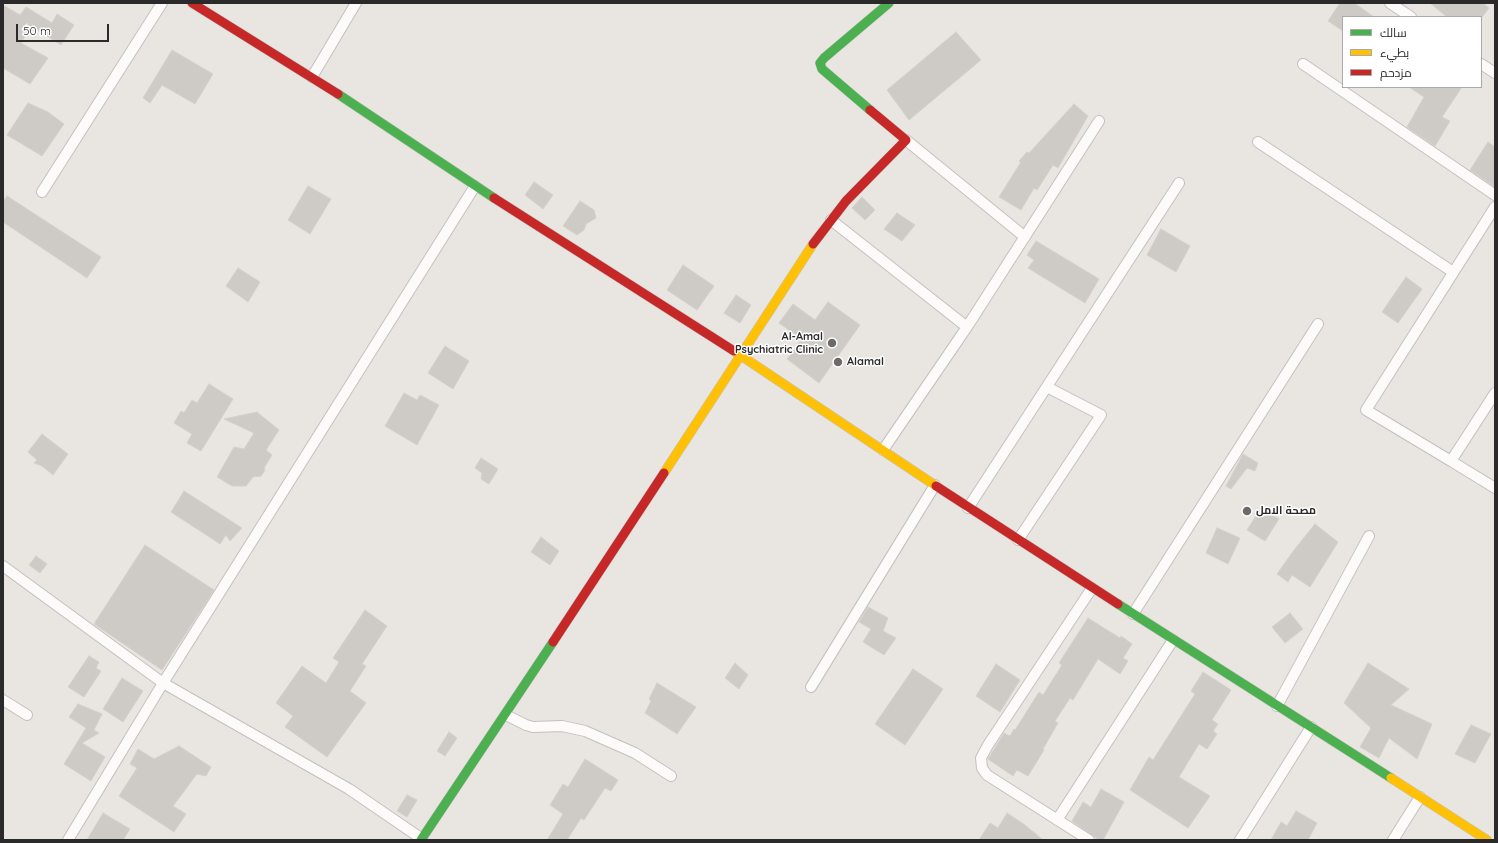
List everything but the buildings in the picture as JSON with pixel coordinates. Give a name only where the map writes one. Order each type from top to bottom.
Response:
[{"type":"street","points":[[42,192],[162,3]]},
{"type":"street","points":[[192,3],[312,77],[475,186],[739,354],[968,508],[1488,840]]},
{"type":"street","points":[[312,77],[356,3]]},
{"type":"street","points":[[889,3],[824,58],[820,63],[822,69],[1025,237]]},
{"type":"street","points":[[1390,3],[1410,16]]},
{"type":"street","points":[[1303,64],[1495,195]]},
{"type":"street","points":[[1482,65],[1495,73]]},
{"type":"street","points":[[882,450],[967,327],[1099,121]]},
{"type":"street","points":[[3,566],[163,683],[349,789],[422,840],[586,593],[739,354],[811,246],[846,201],[906,140]]},
{"type":"street","points":[[1258,142],[1453,272]]},
{"type":"street","points":[[968,508],[1180,183]]},
{"type":"street","points":[[68,840],[163,683],[475,186]]},
{"type":"street","points":[[1495,207],[1366,410],[1495,488]]},
{"type":"street","points":[[831,220],[967,327]]},
{"type":"street","points":[[1133,614],[1318,324]]},
{"type":"street","points":[[1018,540],[1101,415],[1047,387]]},
{"type":"street","points":[[1451,461],[1495,393]]},
{"type":"street","points":[[811,686],[935,485]]},
{"type":"street","points":[[1277,706],[1369,536]]},
{"type":"street","points":[[1089,840],[987,775],[982,768],[981,758],[988,745],[1092,588]]},
{"type":"street","points":[[1057,820],[1173,640]]},
{"type":"street","points":[[3,700],[27,715]]},
{"type":"street","points":[[506,715],[526,725],[562,726],[591,733],[635,753],[670,776]]},
{"type":"street","points":[[1240,840],[1310,727]]},
{"type":"street","points":[[1393,840],[1420,797]]},
{"type":"traffic: fast","points":[[870,110],[822,69],[820,63],[889,3]]},
{"type":"traffic: fast","points":[[338,94],[494,198]]},
{"type":"traffic: fast","points":[[1118,604],[1391,778]]},
{"type":"traffic: fast","points":[[421,840],[553,642]]},
{"type":"traffic: slow","points":[[664,473],[813,244]]},
{"type":"traffic: slow","points":[[734,351],[936,486]]},
{"type":"traffic: slow","points":[[1391,778],[1487,840]]},
{"type":"traffic: jam","points":[[192,3],[338,94]]},
{"type":"traffic: jam","points":[[813,244],[846,201],[906,140],[870,110]]},
{"type":"traffic: jam","points":[[494,198],[734,351]]},
{"type":"traffic: jam","points":[[553,642],[664,473]]},
{"type":"traffic: jam","points":[[936,486],[1118,604]]},
{"type":"place","name":"Al-Amal Psychiatric Clinic","points":[[832,343]]},
{"type":"place","name":"Alamal","points":[[838,362]]},
{"type":"place","name":"مصحة الامل","points":[[1247,511]]}]
